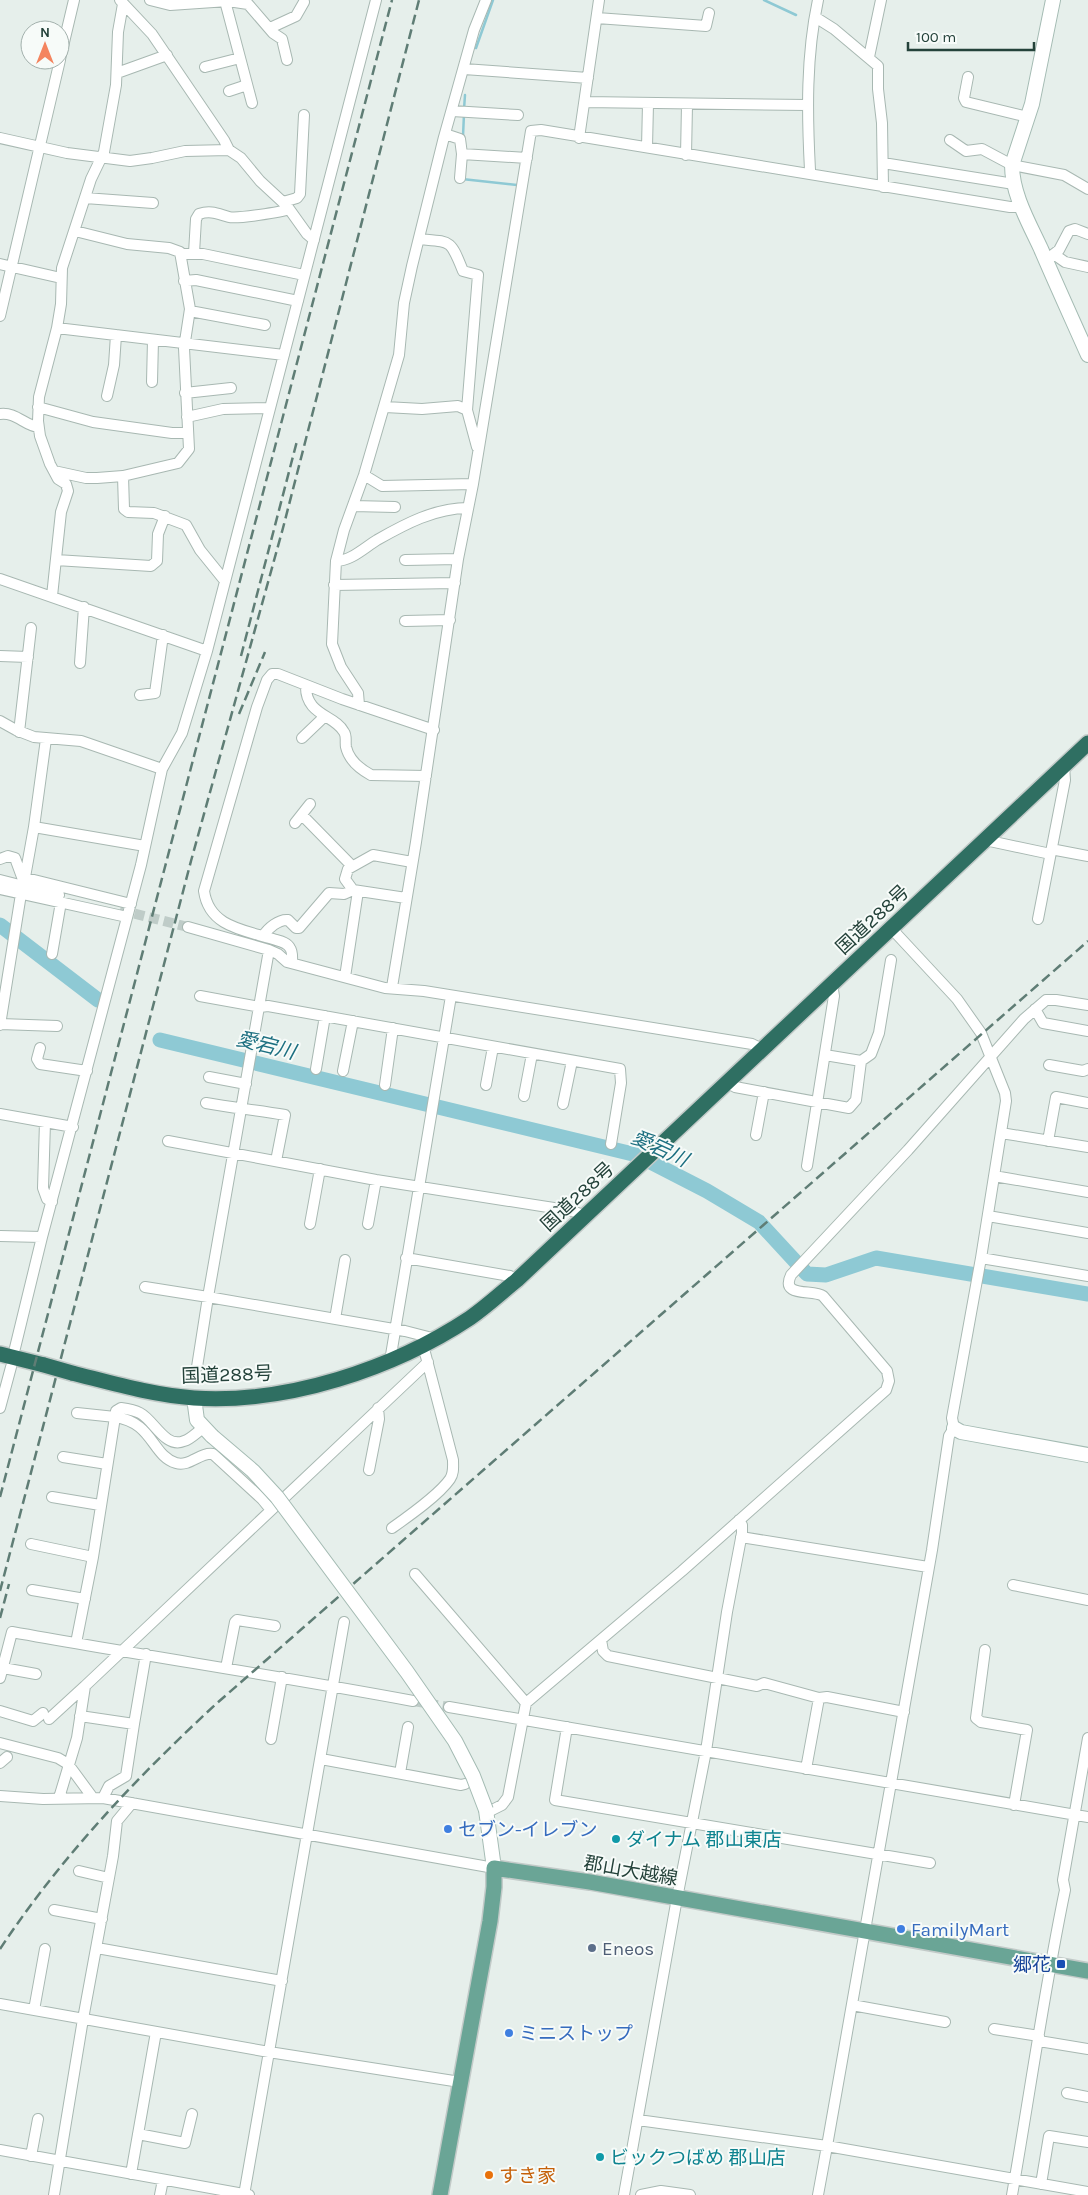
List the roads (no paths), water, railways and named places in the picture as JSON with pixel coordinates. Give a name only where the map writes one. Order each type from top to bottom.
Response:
[{"type":"highway","name":"国道288号","points":[[0,1354],[146,1392],[194,1398],[265,1395],[334,1381],[390,1361],[429,1342],[470,1318],[517,1280],[1088,743]]},
{"type":"main road","name":"郡山大越線","points":[[494,1868],[677,1898],[1088,1971]]},
{"type":"main road","points":[[440,2195],[490,1921],[494,1868]]},
{"type":"street","points":[[69,20],[74,0]]},
{"type":"street","points":[[150,0],[170,4],[225,1],[251,6],[282,40],[287,60]]},
{"type":"street","points":[[15,1348],[42,1237],[87,1071],[124,914],[131,904],[162,769],[182,733],[207,651],[376,0]]},
{"type":"street","points":[[359,705],[358,693],[341,667],[332,644],[336,561],[385,407],[399,355],[404,302],[418,239],[474,30],[486,0]]},
{"type":"street","points":[[579,138],[599,0]]},
{"type":"street","points":[[810,170],[807,105],[818,0]]},
{"type":"street","points":[[869,57],[881,0]]},
{"type":"street","points":[[1053,0],[1028,117],[1012,165],[1014,184],[1023,207],[1050,258],[1088,355]]},
{"type":"street","points":[[225,1],[252,103]]},
{"type":"street","points":[[121,2],[152,34],[224,140],[228,150]]},
{"type":"street","points":[[52,596],[61,512],[68,491],[66,484],[58,479],[50,464],[38,427],[38,407],[43,377],[57,328],[61,304],[62,268],[90,180],[104,152],[117,72],[121,2]]},
{"type":"street","points":[[270,28],[296,16],[304,2]]},
{"type":"street","points":[[597,18],[706,26],[709,13]]},
{"type":"street","points":[[815,17],[834,28],[878,66],[878,88],[882,123],[883,187]]},
{"type":"street","points":[[117,72],[167,55]]},
{"type":"street","points":[[205,67],[240,58]]},
{"type":"street","points":[[464,69],[588,78]]},
{"type":"street","points":[[0,316],[57,70]]},
{"type":"street","points":[[968,77],[964,98],[966,102],[1028,117]]},
{"type":"street","points":[[229,91],[247,85]]},
{"type":"street","points":[[585,102],[687,105],[807,105]]},
{"type":"street","points":[[647,147],[648,104]]},
{"type":"street","points":[[686,155],[687,105]]},
{"type":"street","points":[[452,111],[518,115]]},
{"type":"street","points":[[194,253],[198,214],[223,213],[233,217],[281,212],[291,198],[297,198],[300,194],[304,115]]},
{"type":"street","points":[[392,987],[434,730],[458,559],[473,484],[531,131],[647,147],[686,155],[1010,207],[1023,207]]},
{"type":"street","points":[[445,134],[460,140],[462,154],[460,178]]},
{"type":"street","points":[[950,140],[966,151],[982,149],[1012,165],[1064,175],[1088,189]]},
{"type":"street","points":[[0,141],[101,159],[141,160],[185,151],[228,150],[241,158],[260,181],[286,206],[307,234],[314,240]]},
{"type":"street","points":[[462,154],[526,158]]},
{"type":"street","points":[[883,163],[1014,184]]},
{"type":"street","points":[[85,198],[153,204]]},
{"type":"street","points":[[1050,258],[1069,230],[1075,229],[1088,234]]},
{"type":"street","points":[[54,471],[86,478],[123,476],[178,464],[189,449],[185,393],[185,343],[190,311],[178,250],[127,244],[74,231]]},
{"type":"street","points":[[418,239],[448,243],[453,247],[463,271],[478,275],[467,410],[478,450]]},
{"type":"street","points":[[180,254],[194,253],[304,275]]},
{"type":"street","points":[[1050,258],[1088,267]]},
{"type":"street","points":[[0,264],[61,278]]},
{"type":"street","points":[[184,281],[196,280],[298,301]]},
{"type":"street","points":[[190,311],[265,325]]},
{"type":"street","points":[[57,328],[284,355]]},
{"type":"street","points":[[106,396],[114,364],[116,335]]},
{"type":"street","points":[[152,340],[152,382]]},
{"type":"street","points":[[185,393],[231,388]]},
{"type":"street","points":[[385,407],[422,409],[458,406],[467,410]]},
{"type":"street","points":[[38,407],[92,422],[172,433],[188,433]]},
{"type":"street","points":[[187,417],[223,409],[270,408]]},
{"type":"street","points":[[0,414],[11,414],[38,427]]},
{"type":"street","points":[[364,475],[382,486],[473,484]]},
{"type":"street","points":[[123,476],[124,509],[128,512],[154,513],[165,516],[186,526],[200,550],[225,581]]},
{"type":"street","points":[[353,506],[396,507]]},
{"type":"street","points":[[336,561],[351,557],[410,522],[443,511],[468,508]]},
{"type":"street","points":[[56,560],[150,566],[156,561],[158,534],[165,516]]},
{"type":"street","points":[[406,560],[458,559]]},
{"type":"street","points":[[0,579],[207,651]]},
{"type":"street","points":[[334,585],[455,583]]},
{"type":"street","points":[[80,663],[84,607]]},
{"type":"street","points":[[405,621],[450,620]]},
{"type":"street","points":[[19,732],[31,628]]},
{"type":"street","points":[[140,695],[155,693],[163,635]]},
{"type":"street","points":[[0,656],[28,657]]},
{"type":"street","points":[[292,963],[290,946],[227,924],[213,915],[207,905],[205,884],[236,786],[257,707],[267,680],[274,673],[359,705],[434,730]]},
{"type":"street","points":[[306,686],[308,698],[324,717],[344,731],[349,757],[365,771],[371,775],[426,776]]},
{"type":"street","points":[[302,738],[324,717]]},
{"type":"street","points":[[0,721],[19,732],[46,739],[81,741],[162,769]]},
{"type":"street","points":[[46,739],[34,827],[22,883],[0,1025],[57,1026]]},
{"type":"street","points":[[1038,919],[1065,780],[1064,766]]},
{"type":"street","points":[[295,824],[310,804]]},
{"type":"street","points":[[302,815],[352,866]]},
{"type":"street","points":[[34,827],[145,846]]},
{"type":"street","points":[[985,840],[1046,852],[1056,850],[1088,856]]},
{"type":"street","points":[[0,859],[8,856],[15,858],[22,883],[61,902],[124,914]]},
{"type":"street","points":[[345,977],[356,891],[345,879],[348,868],[372,856],[412,862]]},
{"type":"street","points":[[0,880],[131,904]]},
{"type":"street","points":[[0,889],[22,883],[124,914]]},
{"type":"street","points":[[262,936],[283,920],[288,920],[296,928],[299,928],[329,893],[344,894],[356,891],[406,898]]},
{"type":"street","points":[[52,954],[61,902]]},
{"type":"street","points":[[188,927],[269,950],[292,963],[385,988],[392,987],[673,1030],[752,1044],[762,1049]]},
{"type":"street","points":[[818,2195],[904,1712],[949,1436],[954,1428],[952,1418],[988,1216],[1005,1098],[982,1033],[957,999],[891,928]]},
{"type":"street","points":[[197,1367],[232,1154],[242,1108],[269,950]]},
{"type":"street","points":[[825,1055],[861,1061],[872,1054],[879,1033],[891,960]]},
{"type":"street","points":[[807,1166],[834,996],[832,984]]},
{"type":"street","points":[[200,996],[393,1028],[621,1071],[621,1083],[611,1144]]},
{"type":"street","points":[[390,1361],[451,996]]},
{"type":"street","points":[[486,1811],[502,1805],[508,1797],[526,1703],[882,1395],[889,1385],[887,1371],[823,1296],[818,1293],[796,1292],[789,1285],[791,1275],[908,1150],[990,1056],[1035,1009],[1046,1000],[1088,1005]]},
{"type":"street","points":[[1035,1009],[1043,1023],[1088,1031]]},
{"type":"street","points":[[316,1069],[325,1016]]},
{"type":"street","points":[[344,1071],[353,1021]]},
{"type":"street","points":[[385,1085],[393,1028]]},
{"type":"street","points":[[486,1085],[493,1047]]},
{"type":"street","points":[[40,1048],[37,1059],[40,1064],[87,1071]]},
{"type":"street","points":[[524,1096],[532,1054]]},
{"type":"street","points":[[563,1104],[572,1061]]},
{"type":"street","points":[[726,1082],[735,1087],[846,1108],[852,1106],[856,1100],[861,1061]]},
{"type":"street","points":[[1049,1065],[1083,1071],[1088,1069]]},
{"type":"street","points":[[209,1077],[246,1084]]},
{"type":"street","points":[[756,1135],[764,1092]]},
{"type":"street","points":[[1048,1141],[1056,1097],[1088,1103]]},
{"type":"street","points":[[206,1103],[285,1115],[276,1162]]},
{"type":"street","points":[[0,1114],[72,1127]]},
{"type":"street","points":[[45,1122],[43,1188],[47,1199],[52,1202]]},
{"type":"street","points":[[1001,1133],[1088,1147]]},
{"type":"street","points":[[168,1141],[376,1180],[573,1211],[585,1216]]},
{"type":"street","points":[[310,1224],[320,1169]]},
{"type":"street","points":[[994,1176],[1088,1192]]},
{"type":"street","points":[[368,1224],[376,1180]]},
{"type":"street","points":[[988,1216],[1088,1233]]},
{"type":"street","points":[[0,1236],[42,1237]]},
{"type":"street","points":[[406,1258],[510,1276],[517,1280]]},
{"type":"street","points":[[981,1258],[1088,1276]]},
{"type":"street","points":[[335,1319],[345,1260]]},
{"type":"street","points":[[145,1287],[426,1335],[429,1342],[428,1362],[454,1471],[441,1489],[392,1528]]},
{"type":"street","points":[[0,1711],[33,1721],[46,1716],[85,1686],[428,1362]]},
{"type":"street","points":[[0,1408],[11,1367]]},
{"type":"street","points":[[0,1796],[98,1798],[494,1868],[486,1811],[473,1776],[455,1741],[277,1496],[253,1471],[197,1420],[194,1398]]},
{"type":"street","points":[[76,1644],[116,1411],[121,1408],[140,1413],[150,1420],[172,1442],[184,1441],[208,1432]]},
{"type":"street","points":[[369,1470],[379,1418],[378,1408]]},
{"type":"street","points":[[76,1413],[129,1419],[138,1424],[165,1456],[175,1463],[186,1463],[208,1453],[213,1454],[272,1510]]},
{"type":"street","points":[[954,1428],[961,1432],[1088,1455]]},
{"type":"street","points":[[63,1457],[107,1464]]},
{"type":"street","points":[[52,1497],[100,1505]]},
{"type":"street","points":[[624,2195],[677,1898],[706,1752],[727,1612],[741,1537],[742,1526],[739,1520]]},
{"type":"street","points":[[741,1537],[928,1567]]},
{"type":"street","points":[[31,1544],[92,1557]]},
{"type":"street","points":[[415,1574],[526,1703]]},
{"type":"street","points":[[1013,1585],[1088,1600]]},
{"type":"street","points":[[32,1590],[85,1599]]},
{"type":"street","points":[[226,1668],[235,1622],[237,1620],[275,1626]]},
{"type":"street","points":[[0,2150],[246,2195],[344,1622]]},
{"type":"street","points":[[36,1674],[1,1673],[12,1632],[413,1701]]},
{"type":"street","points":[[601,1640],[603,1652],[608,1656],[757,1686],[764,1683],[819,1698],[827,1697],[904,1712]]},
{"type":"street","points":[[985,1650],[976,1718],[981,1722],[1027,1730],[1014,1805]]},
{"type":"street","points":[[98,1798],[109,1786],[126,1776],[146,1654]]},
{"type":"street","points":[[271,1739],[282,1677]]},
{"type":"street","points":[[59,1798],[72,1756],[85,1686]]},
{"type":"street","points":[[806,1769],[819,1698]]},
{"type":"street","points":[[449,1707],[1088,1817]]},
{"type":"street","points":[[80,1716],[134,1724]]},
{"type":"street","points":[[400,1773],[408,1726]]},
{"type":"street","points":[[567,1727],[555,1800],[767,1834],[930,1864]]},
{"type":"street","points":[[1012,2195],[1088,1738]]},
{"type":"street","points":[[0,1743],[58,1758],[68,1764],[98,1798]]},
{"type":"street","points":[[321,1759],[460,1785],[465,1784]]},
{"type":"street","points":[[54,2195],[117,1822],[132,1803]]},
{"type":"street","points":[[80,1871],[109,1878]]},
{"type":"street","points":[[54,1910],[102,1919]]},
{"type":"street","points":[[97,1948],[282,1981]]},
{"type":"street","points":[[34,2010],[45,1949]]},
{"type":"street","points":[[0,2004],[270,2052],[460,2082]]},
{"type":"street","points":[[852,2005],[945,2022]]},
{"type":"street","points":[[994,2029],[1088,2049]]},
{"type":"street","points":[[131,2174],[156,2032]]},
{"type":"street","points":[[1067,2093],[1088,2097]]},
{"type":"street","points":[[138,2134],[185,2143],[192,2114]]},
{"type":"street","points":[[31,2156],[38,2119]]},
{"type":"street","points":[[638,2120],[827,2146],[1088,2192]]},
{"type":"street","points":[[1042,2184],[1049,2136],[1088,2142]]},
{"type":"street","points":[[160,2195],[163,2180]]},
{"type":"street","points":[[641,2195],[661,2191],[690,2195]]},
{"type":"waterway","points":[[476,48],[493,0]]},
{"type":"waterway","points":[[764,0],[796,15]]},
{"type":"waterway","points":[[464,109],[465,95]]},
{"type":"waterway","points":[[463,136],[464,114]]},
{"type":"waterway","points":[[462,179],[517,185]]},
{"type":"waterway","name":"愛宕川","points":[[0,925],[98,1000]]},
{"type":"waterway","name":"愛宕川","points":[[160,1040],[637,1155],[707,1191],[759,1222],[807,1274],[826,1275],[876,1258],[1088,1294]]},
{"type":"tunnel","points":[[120,910],[188,927]]},
{"type":"tunnel","points":[[413,1701],[449,1707]]},
{"type":"railway","points":[[0,1497],[392,0]]},
{"type":"railway","points":[[0,1591],[191,861],[283,528],[419,0]]},
{"type":"railway","points":[[241,656],[297,441]]},
{"type":"railway","points":[[239,714],[265,652]]},
{"type":"railway","points":[[0,1949],[48,1882],[100,1820],[216,1704],[1088,941]]},
{"type":"railway","points":[[0,1618],[9,1584]]},
{"type":"place","name":"セブン-イレブン","points":[[448,1829]]},
{"type":"place","name":"ダイナム 郡山東店","points":[[616,1839]]},
{"type":"place","name":"FamilyMart","points":[[901,1929]]},
{"type":"place","name":"Eneos","points":[[592,1948]]},
{"type":"place","name":"郷花","points":[[1061,1964]]},
{"type":"place","name":"ミニストップ","points":[[509,2033]]},
{"type":"place","name":"ビックつばめ 郡山店","points":[[600,2157]]},
{"type":"place","name":"すき家","points":[[489,2175]]}]
